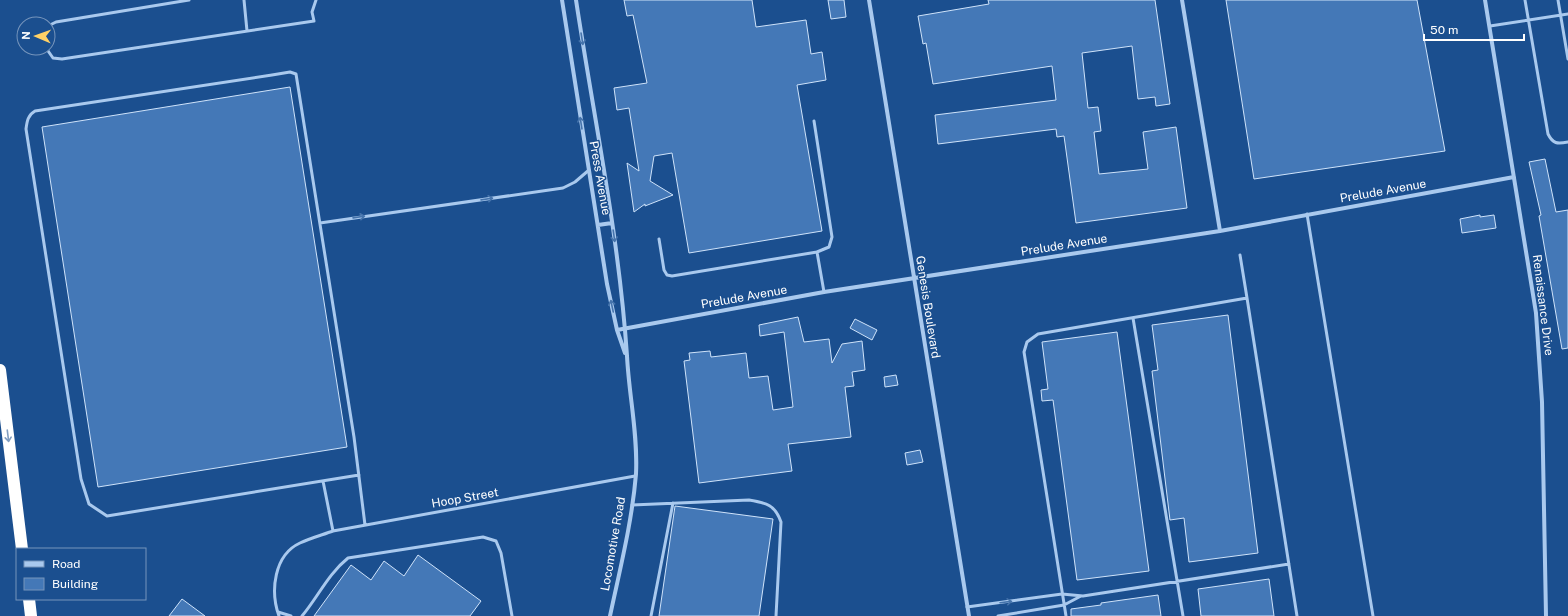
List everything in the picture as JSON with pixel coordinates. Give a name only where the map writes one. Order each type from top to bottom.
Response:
[{"type":"highway","points":[[0,370],[22,548]]},
{"type":"highway","points":[[29,600],[31,616]]},
{"type":"street","name":"Press Avenue","points":[[562,0],[589,170],[617,330],[627,357]]},
{"type":"street","name":"Press Avenue","points":[[576,0],[612,223],[626,329],[627,357],[636,448],[636,476]]},
{"type":"street","name":"Genesis Boulevard","points":[[869,0],[969,616]]},
{"type":"street","points":[[1182,0],[1220,231]]},
{"type":"street","name":"Renaissance Drive","points":[[1485,0],[1532,282],[1540,358],[1546,616]]},
{"type":"street","name":"Prelude Avenue","points":[[617,330],[824,292],[1220,231],[1514,177]]},
{"type":"street","points":[[598,224],[612,223]]},
{"type":"street","name":"Locomotive Road","points":[[610,616],[636,476]]},
{"type":"lane","points":[[56,22],[189,0]]},
{"type":"lane","points":[[244,0],[247,31]]},
{"type":"lane","points":[[52,56],[53,58],[62,59],[314,21],[312,12],[316,0]]},
{"type":"lane","points":[[1525,0],[1548,134],[1552,141],[1558,144],[1568,142]]},
{"type":"lane","points":[[1558,0],[1568,59]]},
{"type":"lane","points":[[1490,26],[1568,14]]},
{"type":"lane","points":[[359,475],[107,516],[89,504],[85,496],[81,479],[26,129],[27,119],[35,111],[290,72],[296,74],[359,475],[365,525]]},
{"type":"lane","points":[[659,239],[664,270],[667,275],[672,276],[817,252],[829,247],[832,238],[814,121]]},
{"type":"lane","points":[[320,223],[563,188],[575,182],[589,170]]},
{"type":"lane","points":[[1306,214],[1373,616]]},
{"type":"lane","points":[[817,252],[824,292]]},
{"type":"lane","points":[[1240,255],[1297,616]]},
{"type":"lane","points":[[1066,616],[1024,352],[1027,342],[1038,334],[1247,298]]},
{"type":"lane","points":[[1133,318],[1183,616]]},
{"type":"lane","name":"Hoop Street","points":[[278,614],[275,599],[275,581],[278,566],[288,552],[300,543],[333,531],[636,476]]},
{"type":"lane","points":[[323,481],[333,531]]},
{"type":"lane","points":[[631,505],[749,500],[764,502],[777,511],[781,522],[776,616]]},
{"type":"lane","points":[[650,616],[673,504]]},
{"type":"lane","points":[[302,616],[312,604],[336,568],[348,558],[483,537],[496,541],[501,553],[512,616]]},
{"type":"lane","points":[[968,607],[1062,594],[1083,596],[1289,564]]},
{"type":"lane","points":[[998,616],[1064,605],[1083,596]]},
{"type":"lane","points":[[278,614],[291,616]]},
{"type":"building","points":[[624,0],[752,0],[756,27],[806,20],[811,54],[822,52],[826,80],[797,85],[822,231],[689,253],[672,153],[654,156],[650,181],[673,195],[645,206],[645,204],[634,212],[627,163],[639,171],[629,108],[617,110],[614,88],[647,83],[633,15],[627,16]]},
{"type":"building","points":[[828,0],[844,0],[846,17],[831,19]]},
{"type":"building","points":[[988,0],[1155,0],[1170,104],[1156,106],[1155,97],[1138,99],[1132,46],[1082,53],[1088,108],[1098,107],[1101,131],[1094,132],[1099,174],[1148,169],[1143,132],[1176,127],[1187,208],[1076,223],[1064,136],[1057,137],[1056,129],[938,144],[935,115],[1056,100],[1052,66],[933,84],[926,43],[923,44],[918,16],[989,4]]},
{"type":"building","points":[[1226,0],[1417,0],[1445,151],[1254,179]]},
{"type":"building","points":[[290,87],[347,447],[98,487],[42,127]]},
{"type":"building","points":[[1545,159],[1556,212],[1568,210],[1568,348],[1562,349],[1539,216],[1541,215],[1529,162]]},
{"type":"building","points":[[1480,215],[1480,217],[1494,215],[1496,228],[1462,233],[1460,219]]},
{"type":"building","points":[[1228,315],[1258,553],[1189,562],[1184,518],[1170,520],[1152,371],[1158,370],[1152,325]]},
{"type":"building","points":[[798,317],[804,342],[829,339],[832,363],[842,344],[862,341],[865,370],[852,372],[854,386],[845,387],[851,437],[788,444],[792,471],[699,483],[684,361],[690,360],[689,353],[710,351],[711,357],[746,353],[749,378],[768,376],[773,410],[793,407],[784,332],[760,336],[759,325]]},
{"type":"building","points":[[855,319],[877,330],[872,340],[850,328]]},
{"type":"building","points":[[1117,332],[1149,571],[1077,580],[1053,400],[1042,401],[1041,390],[1048,389],[1042,342]]},
{"type":"building","points":[[896,375],[898,385],[885,387],[884,377]]},
{"type":"building","points":[[920,450],[923,462],[907,465],[905,453]]},
{"type":"building","points":[[675,506],[773,519],[759,616],[659,616]]},
{"type":"building","points":[[418,555],[481,601],[470,616],[314,616],[351,565],[371,580],[384,561],[404,576]]},
{"type":"building","points":[[1269,579],[1274,616],[1201,616],[1198,589]]},
{"type":"building","points":[[1158,595],[1161,616],[1071,616],[1071,609]]},
{"type":"building","points":[[182,599],[205,616],[169,616]]}]
